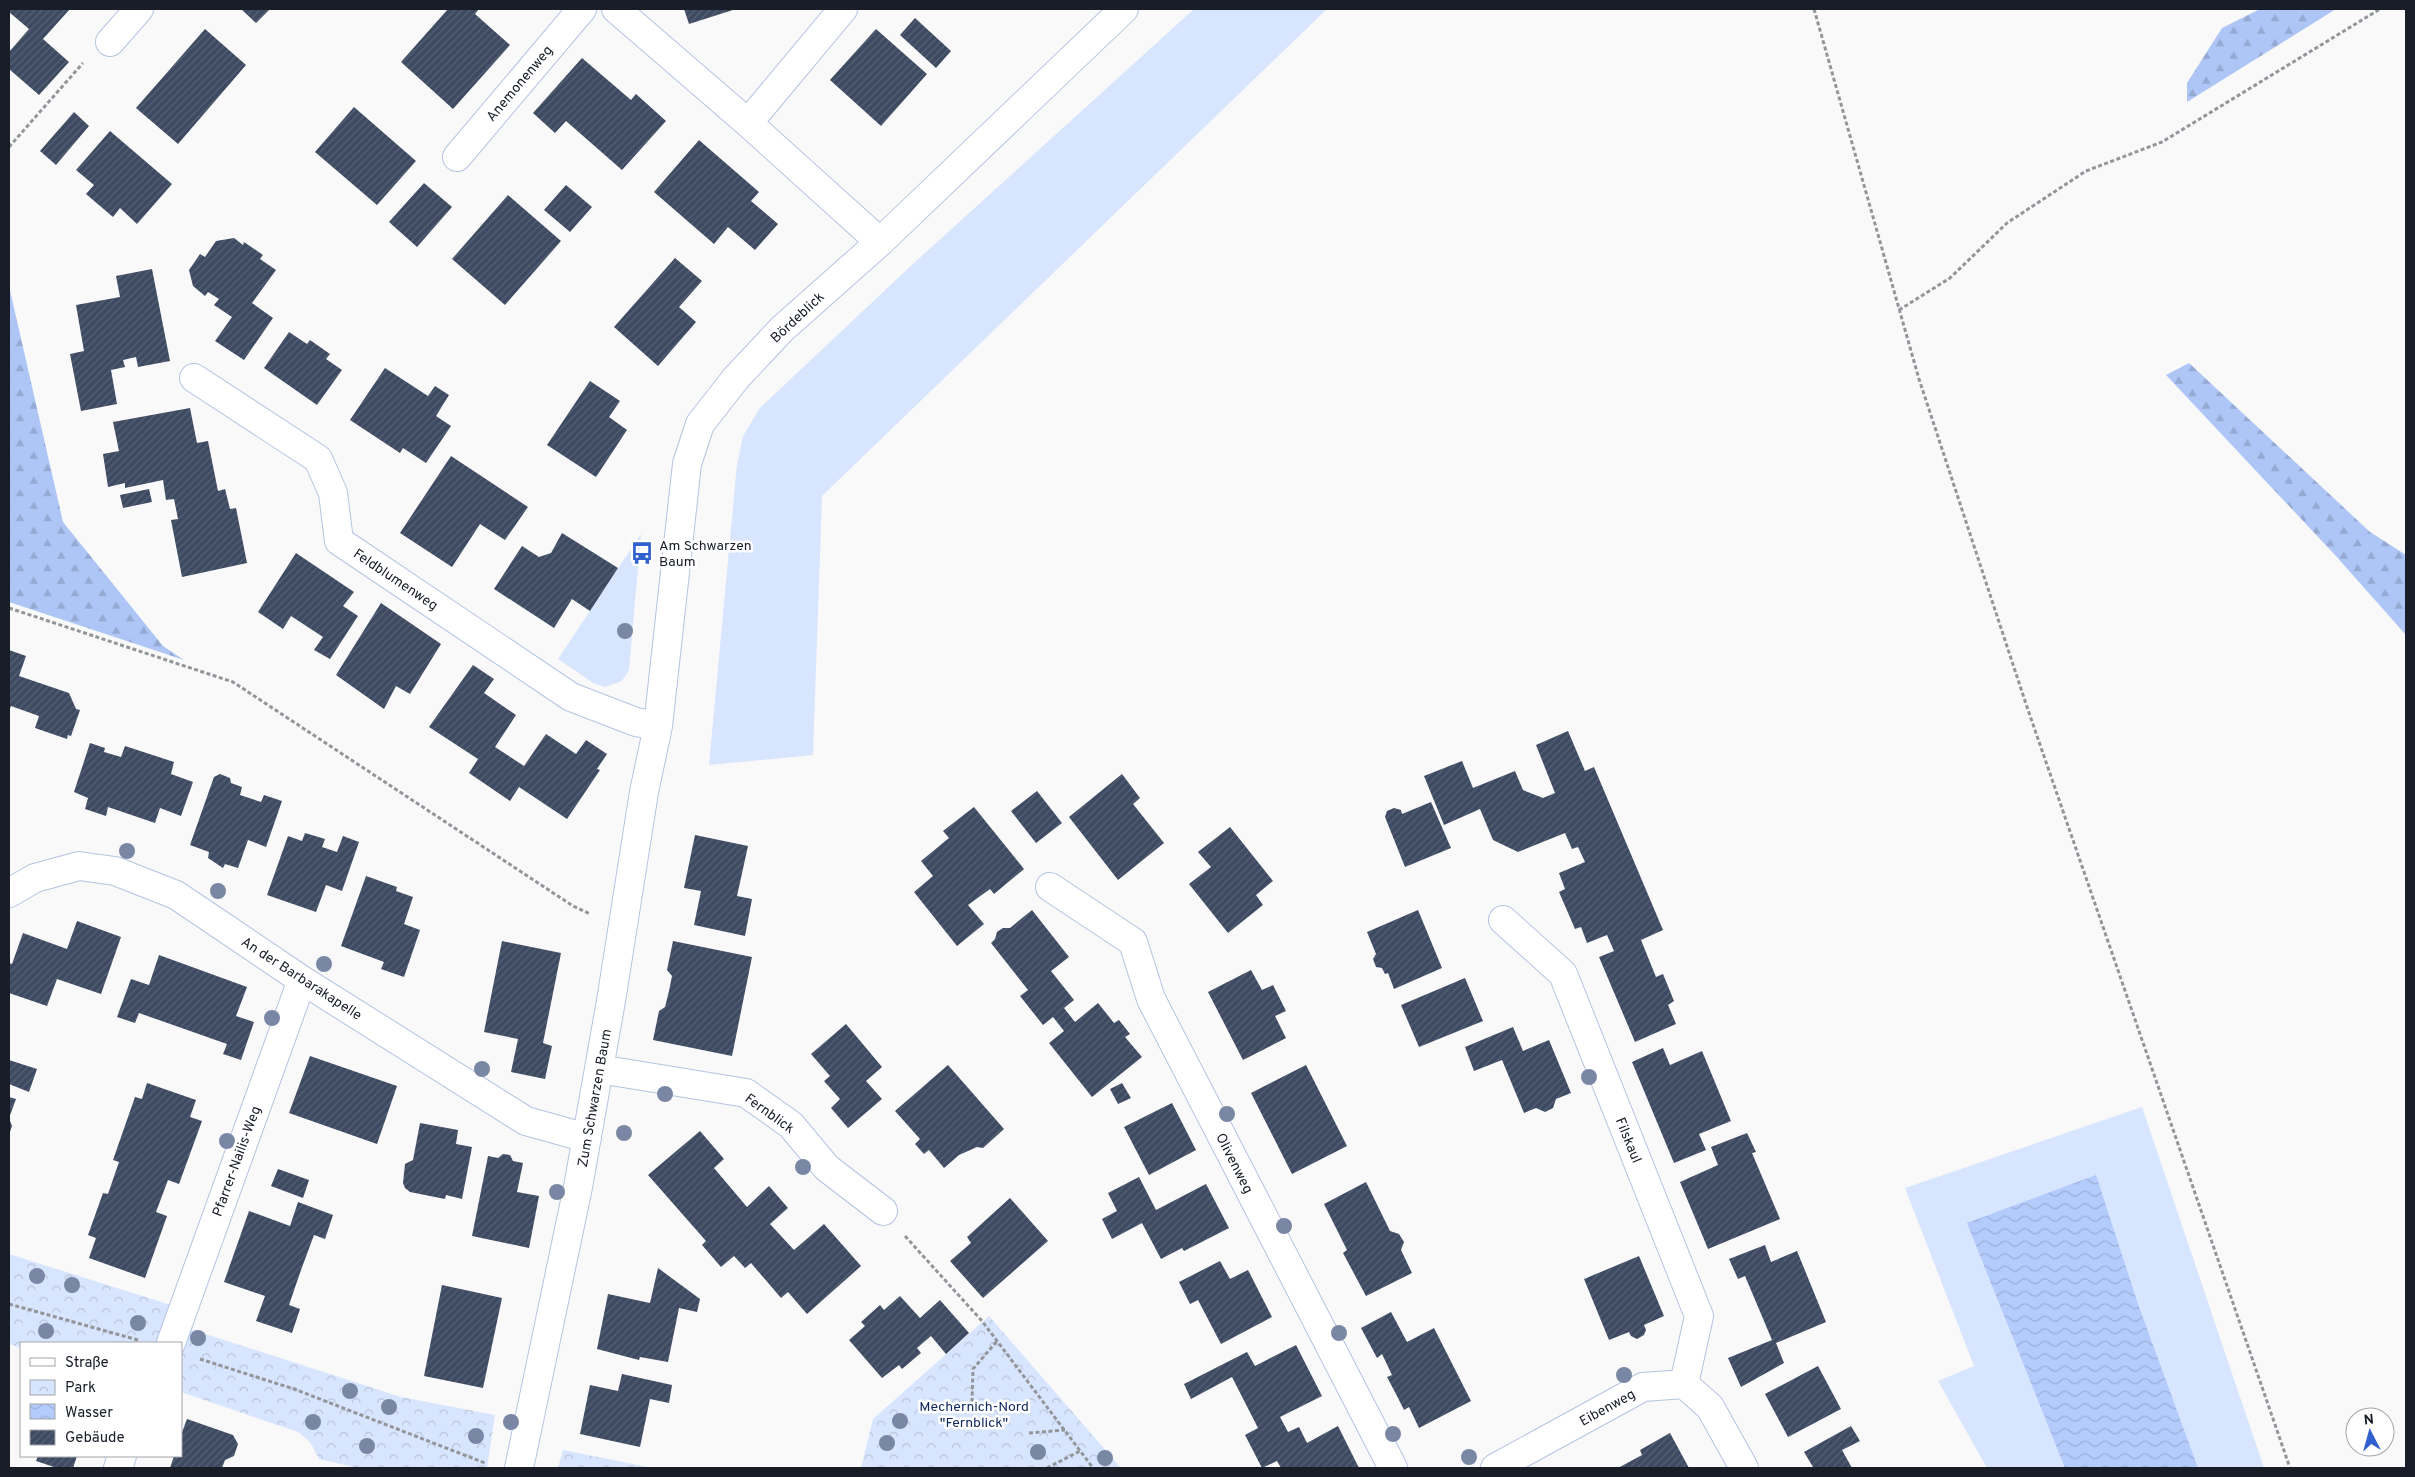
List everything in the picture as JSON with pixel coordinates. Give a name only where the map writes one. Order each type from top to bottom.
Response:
[{"type":"street","points":[[110,42],[139,9]]},
{"type":"street","name":"Anemonenweg","points":[[457,158],[582,9]]},
{"type":"street","points":[[616,9],[748,123],[880,242]]},
{"type":"street","points":[[748,123],[843,9]]},
{"type":"street","name":"Bördeblick","points":[[658,726],[687,464],[700,424],[736,378],[782,329],[880,242],[1124,9]]},
{"type":"street","name":"Feldblumenweg","points":[[194,378],[318,459],[333,493],[339,541],[571,697],[636,722],[658,726]]},
{"type":"street","name":"Zum Schwarzen Baum","points":[[519,1468],[587,1138],[658,726]]},
{"type":"street","name":"An der Barbarakapelle","points":[[9,893],[35,878],[79,866],[115,871],[176,895],[302,980],[526,1121],[587,1138]]},
{"type":"street","name":"Olivenweg","points":[[1050,887],[1133,942],[1151,1000],[1393,1468]]},
{"type":"street","name":"Filskaul","points":[[1502,920],[1562,974],[1699,1316],[1684,1384]]},
{"type":"street","name":"Pfarrer-Nailis-Weg","points":[[171,1342],[302,980]]},
{"type":"street","name":"Fernblick","points":[[598,1068],[746,1093],[791,1125],[827,1168],[882,1211]]},
{"type":"street","points":[[1684,1384],[1710,1407],[1744,1468]]},
{"type":"street","name":"Eibenweg","points":[[1495,1468],[1643,1387],[1684,1384]]},
{"type":"path","points":[[1814,9],[1919,378],[2027,707],[2290,1468]]},
{"type":"path","points":[[1899,310],[1950,278],[2007,223],[2086,171],[2162,142],[2380,9]]},
{"type":"path","points":[[9,147],[80,64],[110,42]]},
{"type":"path","points":[[9,608],[234,682],[573,906],[622,928]]},
{"type":"path","points":[[882,1211],[982,1321],[1092,1468]]},
{"type":"path","points":[[9,1304],[140,1341]]},
{"type":"path","points":[[972,1402],[973,1369],[997,1341]]},
{"type":"path","points":[[197,1358],[294,1389],[488,1465]]},
{"type":"path","points":[[1029,1433],[1065,1430]]},
{"type":"path","points":[[1048,1468],[1080,1451]]},
{"type":"green space","points":[[1194,9],[1327,9],[822,496],[813,755],[709,765],[737,464],[743,436],[760,408],[914,263]]},
{"type":"green space","points":[[2260,9],[2336,9],[2187,102],[2187,83],[2222,28]]},
{"type":"green space","points":[[9,286],[63,522],[163,646],[184,660],[9,602]]},
{"type":"green space","points":[[2189,363],[2370,532],[2406,555],[2406,635],[2335,555],[2166,375]]},
{"type":"green space","points":[[641,534],[629,670],[622,681],[605,687],[593,683],[558,659]]},
{"type":"green space","points":[[2142,1107],[2264,1468],[1987,1468],[1938,1381],[1974,1366],[1905,1188]]},
{"type":"green space","points":[[9,1254],[174,1306],[161,1342],[20,1342],[20,1348],[9,1344]]},
{"type":"green space","name":"Mechernich-Nord \"Fernblick\"","points":[[989,1316],[1121,1468],[861,1468],[873,1419]]},
{"type":"green space","points":[[187,1328],[401,1397],[495,1415],[487,1468],[358,1468],[319,1459],[310,1442],[298,1432],[182,1392],[182,1343]]},
{"type":"green space","points":[[563,1450],[653,1468],[558,1468]]},
{"type":"water","points":[[2096,1175],[2138,1304],[2198,1468],[2065,1468],[1967,1223]]},
{"type":"building","points":[[9,9],[70,9],[43,39],[69,62],[39,95],[9,69],[9,52],[29,29],[9,12]]},
{"type":"building","points":[[241,9],[270,9],[256,23]]},
{"type":"building","points":[[448,9],[479,9],[475,14],[510,45],[453,109],[401,62]]},
{"type":"building","points":[[684,9],[736,9],[689,24]]},
{"type":"building","points":[[915,18],[951,51],[936,68],[900,35]]},
{"type":"building","points":[[205,29],[246,65],[178,144],[136,108]]},
{"type":"building","points":[[876,29],[927,74],[881,126],[830,80]]},
{"type":"building","points":[[582,58],[631,100],[636,94],[666,121],[622,170],[566,121],[555,133],[533,113]]},
{"type":"building","points":[[354,107],[416,161],[377,205],[315,152]]},
{"type":"building","points":[[74,112],[89,126],[56,165],[40,151]]},
{"type":"building","points":[[110,131],[172,184],[137,224],[120,208],[113,217],[86,194],[94,185],[76,170]]},
{"type":"building","points":[[699,140],[759,192],[751,201],[778,224],[755,250],[728,227],[714,244],[654,192]]},
{"type":"building","points":[[424,183],[452,207],[417,247],[389,222]]},
{"type":"building","points":[[566,185],[592,207],[570,232],[544,210]]},
{"type":"building","points":[[508,195],[561,241],[505,305],[452,259]]},
{"type":"building","points":[[234,238],[243,245],[244,242],[263,255],[260,259],[276,270],[252,303],[273,318],[244,360],[215,341],[232,317],[214,305],[219,299],[208,292],[205,296],[193,286],[189,270],[200,254],[205,257],[216,241]]},
{"type":"building","points":[[675,258],[702,281],[679,307],[696,322],[658,366],[614,327]]},
{"type":"building","points":[[152,269],[170,361],[138,367],[136,357],[123,360],[125,367],[111,370],[117,404],[81,411],[70,354],[84,351],[76,305],[120,297],[116,276]]},
{"type":"building","points":[[289,332],[307,344],[310,340],[330,354],[326,359],[342,370],[317,405],[264,368]]},
{"type":"building","points":[[385,368],[428,396],[435,386],[449,395],[436,416],[451,426],[426,463],[403,448],[400,453],[350,420]]},
{"type":"building","points":[[590,381],[620,401],[609,417],[627,430],[596,477],[547,445]]},
{"type":"building","points":[[190,408],[197,443],[208,441],[218,491],[225,489],[230,509],[236,508],[247,563],[182,577],[171,520],[178,519],[174,499],[166,500],[163,480],[125,488],[125,483],[108,487],[103,454],[119,451],[113,422]]},
{"type":"building","points":[[451,456],[528,507],[505,540],[480,524],[452,567],[400,533]]},
{"type":"building","points":[[149,489],[152,502],[123,508],[120,495]]},
{"type":"building","points":[[562,533],[618,568],[590,611],[572,599],[554,628],[494,589],[522,546],[539,557],[551,553]]},
{"type":"building","points":[[296,553],[354,592],[343,606],[358,616],[330,659],[314,650],[323,637],[291,616],[283,629],[258,612]]},
{"type":"building","points":[[381,603],[441,644],[410,694],[396,686],[384,709],[336,675]]},
{"type":"building","points":[[9,650],[26,656],[19,676],[69,693],[76,709],[80,710],[71,736],[68,735],[67,739],[35,728],[39,716],[11,706],[9,711]]},
{"type":"building","points":[[473,665],[494,679],[484,693],[516,715],[495,747],[524,766],[546,734],[576,754],[586,740],[607,754],[597,769],[600,770],[567,819],[519,787],[510,801],[469,773],[478,759],[429,727]]},
{"type":"building","points":[[1568,731],[1585,771],[1594,767],[1663,930],[1641,940],[1656,977],[1663,974],[1674,1001],[1668,1005],[1676,1024],[1635,1042],[1599,957],[1614,951],[1607,935],[1587,943],[1581,927],[1575,929],[1559,892],[1565,889],[1559,873],[1585,862],[1578,847],[1572,849],[1565,833],[1518,852],[1493,840],[1480,809],[1444,825],[1424,776],[1462,761],[1473,788],[1515,771],[1523,790],[1543,798],[1555,793],[1536,745]]},
{"type":"building","points":[[90,743],[105,748],[104,752],[121,757],[125,746],[174,762],[171,774],[193,782],[181,816],[160,808],[155,823],[108,807],[106,816],[85,809],[88,798],[74,792]]},
{"type":"building","points":[[220,774],[230,778],[231,783],[242,787],[240,795],[261,802],[264,795],[282,801],[266,847],[248,840],[238,868],[225,864],[223,868],[208,858],[209,852],[190,845],[214,777]]},
{"type":"building","points":[[1122,774],[1140,798],[1133,804],[1164,843],[1118,880],[1069,817]]},
{"type":"building","points":[[1037,791],[1062,823],[1036,843],[1011,811]]},
{"type":"building","points":[[1431,802],[1451,848],[1405,867],[1385,817],[1387,811],[1394,808],[1401,810],[1402,814]]},
{"type":"building","points":[[974,807],[1024,869],[994,894],[990,889],[968,905],[984,924],[957,946],[914,892],[933,876],[921,861],[949,838],[943,831]]},
{"type":"building","points":[[1230,827],[1273,881],[1256,895],[1263,905],[1228,933],[1189,884],[1211,867],[1198,852]]},
{"type":"building","points":[[305,833],[325,839],[322,847],[337,852],[343,836],[359,842],[342,891],[326,885],[316,912],[267,895],[288,836],[302,841]]},
{"type":"building","points":[[695,835],[748,846],[737,896],[752,899],[745,936],[694,925],[701,891],[684,888]]},
{"type":"building","points":[[366,876],[397,887],[396,891],[413,897],[404,924],[420,930],[404,977],[381,969],[384,962],[341,946]]},
{"type":"building","points":[[1032,910],[1069,957],[1051,971],[1074,1000],[1064,1008],[1075,1022],[1098,1003],[1114,1023],[1119,1020],[1130,1034],[1125,1037],[1142,1057],[1092,1097],[1049,1043],[1064,1031],[1053,1017],[1043,1025],[1020,996],[1028,990],[991,943],[995,939],[997,932],[1003,928],[1010,928]]},
{"type":"building","points":[[1418,910],[1442,968],[1394,989],[1388,973],[1385,974],[1382,968],[1376,967],[1373,959],[1376,954],[1367,932]]},
{"type":"building","points":[[77,921],[121,937],[101,994],[57,979],[47,1006],[9,993],[9,963],[12,964],[23,933],[67,949]]},
{"type":"building","points":[[502,941],[561,953],[543,1043],[552,1046],[545,1079],[511,1072],[518,1039],[484,1032]]},
{"type":"building","points":[[673,941],[752,957],[732,1056],[653,1040],[659,1011],[665,1007],[669,991],[672,976],[667,970]]},
{"type":"building","points":[[159,955],[247,987],[236,1016],[254,1022],[241,1060],[223,1054],[227,1044],[139,1013],[135,1023],[117,1017],[131,979],[149,985]]},
{"type":"building","points":[[1251,970],[1262,990],[1273,985],[1286,1011],[1275,1016],[1286,1038],[1243,1060],[1208,992]]},
{"type":"building","points":[[1465,978],[1483,1021],[1419,1047],[1401,1005]]},
{"type":"building","points":[[846,1024],[882,1067],[866,1081],[882,1099],[848,1128],[831,1108],[840,1099],[824,1081],[830,1076],[811,1054]]},
{"type":"building","points":[[1513,1027],[1523,1051],[1549,1040],[1571,1093],[1556,1099],[1553,1108],[1545,1112],[1536,1108],[1524,1113],[1502,1060],[1474,1071],[1465,1047]]},
{"type":"building","points":[[1663,1048],[1670,1065],[1702,1051],[1731,1121],[1699,1134],[1706,1150],[1674,1163],[1632,1062]]},
{"type":"building","points":[[310,1056],[397,1086],[377,1144],[289,1113]]},
{"type":"building","points":[[9,1060],[37,1069],[29,1092],[9,1084]]},
{"type":"building","points":[[948,1065],[1004,1129],[983,1148],[977,1147],[959,1155],[944,1168],[929,1150],[924,1154],[915,1144],[920,1139],[895,1111]]},
{"type":"building","points":[[1306,1065],[1347,1146],[1292,1174],[1251,1093]]},
{"type":"building","points":[[147,1083],[196,1100],[190,1117],[202,1121],[179,1184],[168,1180],[156,1212],[167,1216],[145,1278],[89,1258],[96,1238],[88,1235],[103,1193],[108,1194],[119,1162],[113,1160],[135,1097],[142,1099]]},
{"type":"building","points":[[1122,1083],[1131,1098],[1118,1104],[1110,1089]]},
{"type":"building","points":[[9,1097],[16,1099],[9,1118]]},
{"type":"building","points":[[1172,1103],[1196,1150],[1149,1175],[1124,1127]]},
{"type":"building","points":[[9,1118],[12,1126],[9,1135]]},
{"type":"building","points":[[420,1123],[458,1130],[456,1144],[472,1147],[462,1199],[446,1195],[445,1199],[410,1192],[405,1188],[403,1183],[405,1164],[413,1160]]},
{"type":"building","points":[[700,1131],[724,1159],[714,1168],[747,1207],[769,1186],[788,1208],[770,1224],[794,1250],[824,1224],[861,1266],[807,1314],[788,1292],[781,1298],[751,1263],[745,1268],[734,1256],[721,1267],[702,1245],[706,1241],[648,1175]]},
{"type":"building","points":[[1747,1133],[1756,1152],[1752,1153],[1780,1219],[1708,1249],[1680,1182],[1718,1165],[1711,1147]]},
{"type":"building","points":[[503,1154],[510,1155],[513,1161],[523,1163],[517,1192],[539,1196],[529,1248],[472,1236],[488,1156],[498,1158]]},
{"type":"building","points":[[278,1169],[309,1180],[303,1198],[271,1186]]},
{"type":"building","points":[[1139,1177],[1156,1210],[1206,1184],[1229,1228],[1184,1251],[1182,1248],[1161,1259],[1142,1223],[1112,1239],[1102,1219],[1117,1211],[1108,1193]]},
{"type":"building","points":[[1366,1182],[1390,1231],[1399,1234],[1404,1242],[1401,1250],[1412,1273],[1366,1296],[1343,1253],[1347,1250],[1324,1204]]},
{"type":"building","points":[[1010,1198],[1048,1241],[983,1298],[950,1261],[971,1243],[967,1237]]},
{"type":"building","points":[[298,1202],[333,1215],[325,1239],[314,1235],[301,1270],[289,1305],[300,1309],[292,1333],[256,1321],[265,1296],[224,1282],[249,1211],[290,1226]]},
{"type":"building","points":[[1765,1245],[1771,1262],[1797,1251],[1826,1322],[1776,1343],[1784,1363],[1741,1387],[1728,1358],[1772,1340],[1745,1276],[1738,1279],[1729,1259]]},
{"type":"building","points":[[1639,1256],[1664,1316],[1644,1325],[1646,1330],[1644,1335],[1637,1339],[1631,1336],[1629,1332],[1609,1340],[1584,1279]]},
{"type":"building","points":[[1220,1261],[1230,1279],[1248,1270],[1272,1317],[1221,1344],[1198,1300],[1190,1304],[1179,1282]]},
{"type":"building","points":[[658,1268],[700,1299],[697,1312],[679,1308],[668,1362],[640,1357],[639,1360],[597,1349],[608,1294],[650,1303]]},
{"type":"building","points":[[442,1285],[502,1298],[483,1388],[424,1376]]},
{"type":"building","points":[[900,1296],[920,1318],[940,1300],[969,1333],[946,1354],[931,1336],[917,1348],[921,1353],[902,1369],[899,1365],[882,1378],[849,1340],[865,1326],[861,1322],[880,1305],[884,1310]]},
{"type":"building","points":[[1391,1312],[1407,1342],[1434,1328],[1471,1401],[1419,1428],[1409,1407],[1404,1410],[1387,1377],[1392,1375],[1382,1354],[1377,1358],[1361,1328]]},
{"type":"building","points":[[1296,1345],[1322,1396],[1280,1417],[1288,1432],[1299,1427],[1307,1443],[1338,1426],[1359,1468],[1281,1468],[1277,1461],[1262,1468],[1245,1435],[1258,1428],[1232,1377],[1191,1399],[1184,1384],[1247,1352],[1255,1366]]},
{"type":"building","points":[[1818,1366],[1841,1409],[1788,1437],[1765,1394]]},
{"type":"building","points":[[622,1374],[672,1385],[669,1403],[650,1399],[640,1447],[580,1434],[590,1385],[618,1391]]},
{"type":"building","points":[[187,1419],[233,1435],[238,1444],[234,1456],[225,1460],[222,1468],[170,1468],[174,1457],[182,1457],[182,1432]]},
{"type":"building","points":[[1851,1426],[1860,1441],[1842,1450],[1852,1468],[1810,1468],[1813,1467],[1804,1452]]},
{"type":"building","points":[[1670,1433],[1689,1468],[1618,1468],[1642,1455],[1640,1450]]},
{"type":"building","points":[[38,1457],[77,1457],[73,1468],[57,1468],[36,1461]]},
{"type":"place","name":"Am Schwarzen Baum","points":[[642,553]]}]
